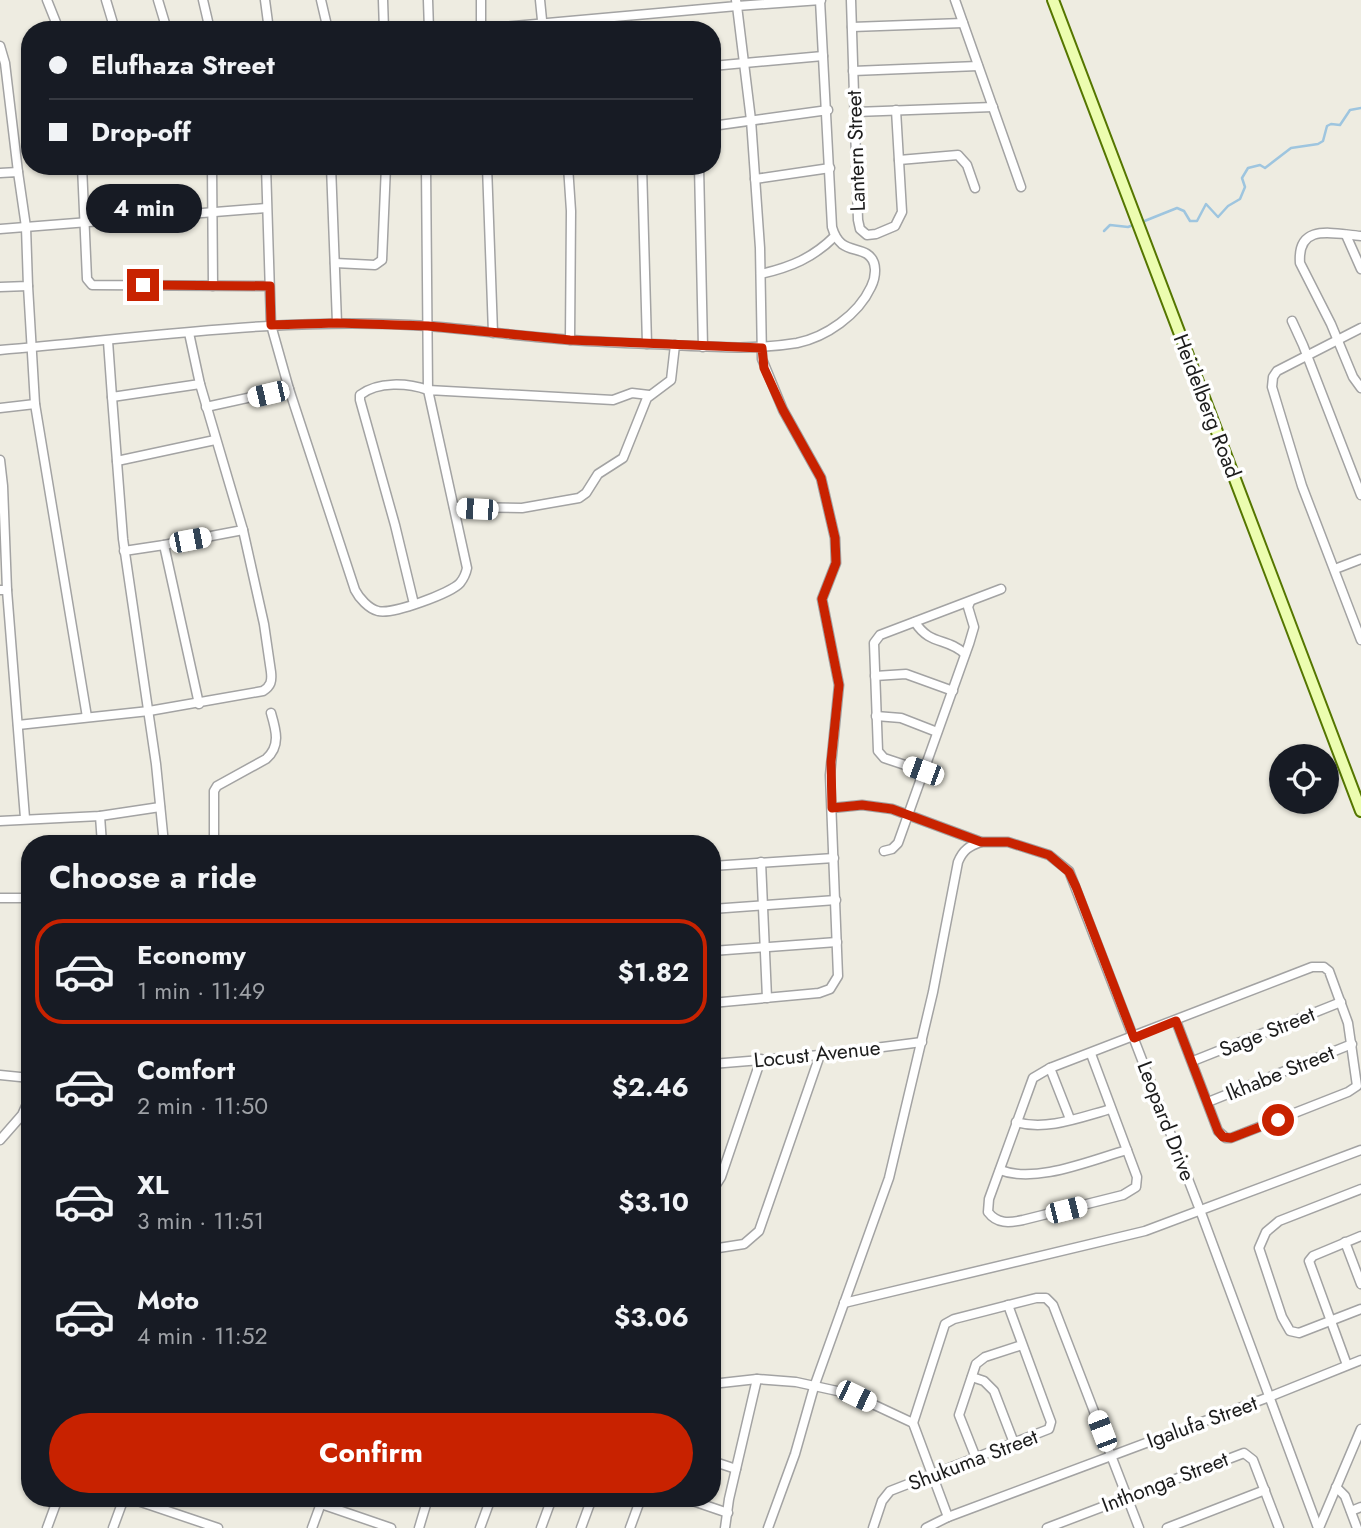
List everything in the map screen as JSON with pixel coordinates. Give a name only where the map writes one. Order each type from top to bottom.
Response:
[{"type":"main road","name":"Heidelberg Road","points":[[1053,0],[1361,811]]},
{"type":"street","points":[[47,0],[55,21]]},
{"type":"street","points":[[106,0],[112,21]]},
{"type":"street","points":[[158,0],[164,21]]},
{"type":"street","points":[[203,0],[208,21]]},
{"type":"street","points":[[265,0],[268,21]]},
{"type":"street","points":[[321,0],[326,21]]},
{"type":"street","points":[[383,0],[384,21]]},
{"type":"street","points":[[428,0],[429,21]]},
{"type":"street","points":[[481,0],[481,21]]},
{"type":"street","points":[[540,0],[542,21]]},
{"type":"street","points":[[0,350],[271,325],[337,323],[428,326],[570,340],[762,348],[809,340],[828,331],[857,307],[871,289],[876,275],[873,261],[868,254],[850,249],[835,236],[831,214],[821,0],[737,3],[591,21]]},
{"type":"street","name":"Lantern Street","points":[[851,0],[858,220],[860,229],[867,235],[895,226],[902,212],[896,110]]},
{"type":"street","points":[[955,0],[1021,187]]},
{"type":"street","points":[[721,1002],[819,993],[831,989],[838,976],[831,762],[839,685],[822,599],[836,563],[833,528],[821,478],[783,410],[764,368],[751,120],[737,3]]},
{"type":"street","points":[[852,27],[963,23]]},
{"type":"street","points":[[0,46],[5,63],[26,227],[35,404],[87,717]]},
{"type":"street","points":[[721,65],[823,56]]},
{"type":"street","points":[[853,71],[978,66]]},
{"type":"street","points":[[855,112],[993,107]]},
{"type":"street","points":[[721,125],[828,110]]},
{"type":"street","points":[[899,160],[958,155],[967,165],[975,188]]},
{"type":"street","points":[[755,179],[830,168]]},
{"type":"street","points":[[0,173],[19,172]]},
{"type":"street","points":[[82,175],[87,279],[92,285],[270,286]]},
{"type":"street","points":[[212,175],[213,286]]},
{"type":"street","points":[[266,175],[271,325],[289,389],[356,592],[362,600],[378,611],[414,604],[449,591],[460,583],[468,563],[428,390],[426,175]]},
{"type":"street","points":[[331,175],[337,323]]},
{"type":"street","points":[[335,263],[375,265],[382,260],[386,175]]},
{"type":"street","points":[[487,175],[493,333]]},
{"type":"street","points":[[569,175],[570,340]]},
{"type":"street","points":[[642,175],[647,344]]},
{"type":"street","points":[[699,175],[704,347]]},
{"type":"street","points":[[0,229],[266,208]]},
{"type":"street","points":[[1361,236],[1318,233],[1310,235],[1299,254],[1300,263],[1353,377],[1361,388]]},
{"type":"street","points":[[1346,235],[1361,269]]},
{"type":"street","points":[[761,274],[808,259],[835,236]]},
{"type":"street","points":[[0,287],[28,286]]},
{"type":"street","points":[[1292,321],[1308,355],[1361,495]]},
{"type":"street","points":[[1361,328],[1278,371],[1273,377],[1272,387],[1302,486],[1361,640]]},
{"type":"street","points":[[18,726],[199,704],[263,691],[270,684],[264,624],[243,530],[215,440],[189,333]]},
{"type":"street","points":[[107,341],[124,551],[149,711],[163,835]]},
{"type":"street","points":[[454,508],[522,508],[579,498],[586,493],[598,474],[623,458],[649,395],[671,380],[675,345]]},
{"type":"street","points":[[112,397],[200,384]]},
{"type":"street","points":[[414,604],[360,395],[366,390],[405,384],[428,390],[613,400],[632,393],[649,395]]},
{"type":"street","points":[[206,407],[289,389]]},
{"type":"street","points":[[0,408],[35,404]]},
{"type":"street","points":[[117,461],[215,440]]},
{"type":"street","points":[[0,460],[5,512],[3,590],[25,818]]},
{"type":"street","points":[[124,551],[243,530]]},
{"type":"street","points":[[164,545],[199,704]]},
{"type":"street","points":[[1335,569],[1361,559]]},
{"type":"street","points":[[923,771],[881,755],[877,746],[873,647],[876,639],[1001,589]]},
{"type":"street","points":[[884,851],[898,844],[953,691],[974,627],[968,607],[970,602]]},
{"type":"street","points":[[915,622],[926,636],[960,648],[965,654]]},
{"type":"street","points":[[874,676],[906,674],[953,691]]},
{"type":"street","points":[[214,835],[214,791],[217,786],[267,759],[273,753],[276,737],[271,713]]},
{"type":"street","points":[[876,716],[901,718],[937,732]]},
{"type":"street","name":"Leopard Drive","points":[[832,808],[875,806],[907,814],[981,842],[1008,842],[1049,855],[1069,872],[1319,1528]]},
{"type":"street","points":[[0,821],[100,816],[160,807]]},
{"type":"street","points":[[100,816],[101,835]]},
{"type":"street","points":[[768,1528],[814,1388],[889,1178],[922,1042],[958,862],[962,853],[970,846],[981,842]]},
{"type":"street","points":[[721,865],[834,858]]},
{"type":"street","points":[[761,862],[766,998]]},
{"type":"street","points":[[0,898],[21,898]]},
{"type":"street","points":[[721,908],[836,901]]},
{"type":"street","points":[[721,950],[837,942]]},
{"type":"street","points":[[1091,1054],[1137,1177],[1133,1191],[1013,1222],[995,1220],[988,1212],[989,1199],[1030,1083],[1050,1068],[1318,966],[1329,971],[1341,1002],[1348,1023],[1357,1081],[1354,1089],[1231,1138],[1220,1134],[1176,1021]]},
{"type":"street","name":"Sage Street","points":[[1193,1061],[1341,1002]]},
{"type":"street","name":"Locust Avenue","points":[[721,1063],[820,1055],[922,1042]]},
{"type":"street","name":"Ikhabe Street","points":[[1208,1102],[1352,1044]]},
{"type":"street","points":[[721,1248],[744,1244],[759,1231],[820,1055]]},
{"type":"street","points":[[721,1177],[761,1059]]},
{"type":"street","points":[[1050,1068],[1070,1119]]},
{"type":"street","points":[[0,1075],[21,1077]]},
{"type":"street","points":[[1016,1122],[1039,1126],[1111,1109]]},
{"type":"street","points":[[0,1140],[21,1116]]},
{"type":"street","points":[[1000,1170],[1015,1174],[1034,1174],[1127,1150]]},
{"type":"street","points":[[844,1303],[1131,1235],[1361,1150]]},
{"type":"street","points":[[1361,1189],[1279,1221],[1266,1233],[1259,1248],[1287,1328],[1299,1333],[1361,1309]]},
{"type":"street","points":[[1347,1365],[1309,1259],[1361,1236]]},
{"type":"street","points":[[1345,1242],[1361,1284]]},
{"type":"street","points":[[948,1517],[913,1423],[945,1324],[954,1319],[1042,1297],[1050,1300],[1053,1305],[1139,1528]]},
{"type":"street","name":"Shukuma Street","points":[[873,1528],[886,1495],[1049,1429],[1051,1422],[1008,1306]]},
{"type":"street","points":[[976,1458],[959,1415],[972,1377],[980,1359],[1022,1345]]},
{"type":"street","name":"Igalufa Street","points":[[926,1528],[948,1517],[1361,1360]]},
{"type":"street","points":[[972,1377],[984,1381],[994,1391],[1014,1443]]},
{"type":"street","points":[[725,1528],[729,1499],[757,1379]]},
{"type":"street","points":[[721,1383],[757,1379],[785,1380],[851,1394],[913,1423]]},
{"type":"street","points":[[1319,1528],[1336,1487],[1357,1448],[1361,1429]]},
{"type":"street","name":"Inthonga Street","points":[[1047,1528],[1244,1453],[1253,1460],[1279,1528]]},
{"type":"street","points":[[721,1464],[736,1469]]},
{"type":"street","points":[[1336,1487],[1345,1496],[1357,1528]]},
{"type":"street","points":[[1167,1528],[1265,1490]]},
{"type":"street","points":[[47,1528],[55,1507]]},
{"type":"street","points":[[113,1528],[122,1507]]},
{"type":"street","points":[[153,1507],[214,1527]]},
{"type":"street","points":[[312,1528],[320,1507]]},
{"type":"street","points":[[337,1507],[391,1528]]},
{"type":"street","points":[[419,1528],[425,1507]]},
{"type":"street","points":[[480,1528],[488,1507]]},
{"type":"street","points":[[541,1528],[549,1507]]},
{"type":"street","points":[[582,1528],[589,1507]]},
{"type":"street","points":[[634,1527],[639,1507]]},
{"type":"street","points":[[710,1507],[728,1513]]},
{"type":"street","points":[[1351,1511],[1361,1507]]},
{"type":"waterway","points":[[1142,222],[1177,208],[1184,211],[1190,221],[1197,221],[1206,204],[1218,217],[1228,206],[1240,199],[1245,187],[1242,178],[1248,168],[1260,165],[1265,168],[1291,148],[1318,144],[1323,141],[1327,126],[1340,125],[1350,110],[1361,108]]},
{"type":"waterway","points":[[1104,231],[1110,225],[1128,227],[1136,224]]},
{"type":"route","points":[[143,285],[270,286],[271,325],[337,323],[428,326],[570,340],[762,348],[764,368],[783,410],[821,478],[835,538],[836,563],[822,599],[839,685],[831,753],[832,808],[862,805],[892,809],[981,842],[1008,842],[1049,855],[1061,863],[1076,887],[1134,1038],[1176,1021],[1218,1131],[1223,1137],[1231,1138],[1278,1120]]}]
